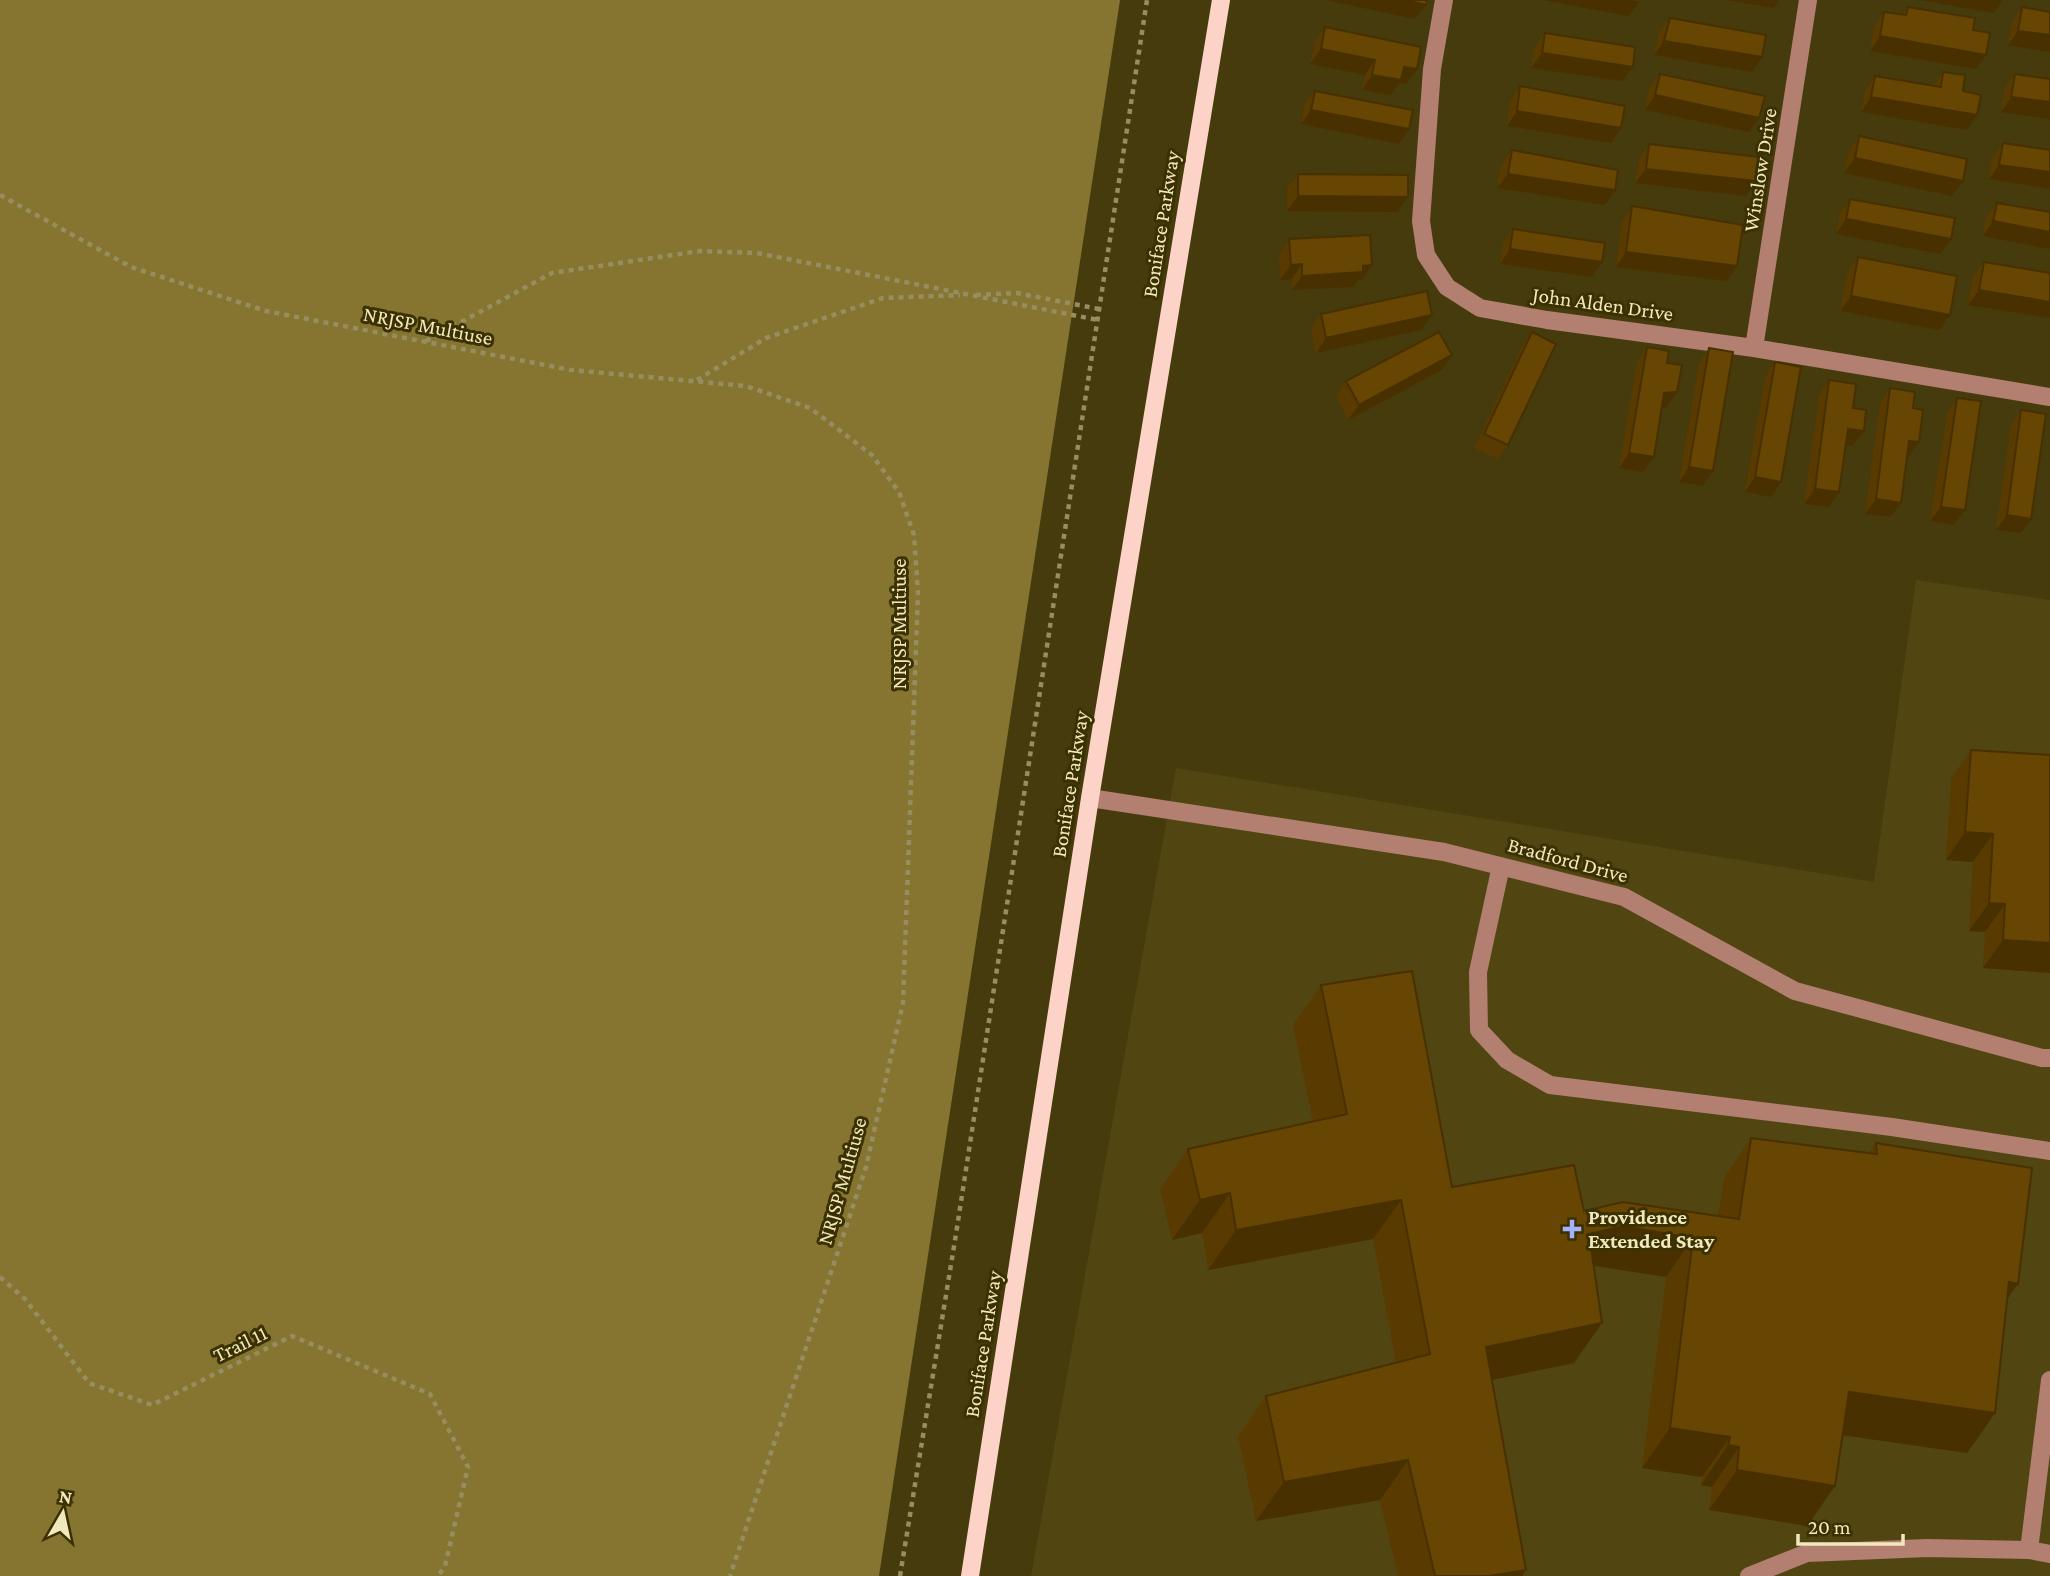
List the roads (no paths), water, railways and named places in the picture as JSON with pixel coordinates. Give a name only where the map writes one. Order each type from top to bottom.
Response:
[{"type":"main road","name":"Boniface Parkway","points":[[970,1576],[1090,799],[1221,0]]},
{"type":"street","name":"John Alden Drive","points":[[1444,0],[1432,69],[1420,222],[1426,255],[1447,287],[1480,308],[1565,323],[1754,348],[2050,397]]},
{"type":"street","name":"Winslow Drive","points":[[1754,348],[1808,0]]},
{"type":"street","name":"Bradford Drive","points":[[1090,799],[1444,852],[1624,897],[1795,991],[2050,1058]]},
{"type":"street","points":[[1501,866],[1478,972],[1479,1030],[1507,1060],[1550,1085],[1892,1127],[2050,1151]]},
{"type":"street","points":[[2029,1550],[2050,1380]]},
{"type":"street","points":[[1749,1576],[1807,1553],[1927,1548],[2029,1550],[2050,1554]]},
{"type":"place","name":"Providence Extended Stay","points":[[1572,1229]]}]
